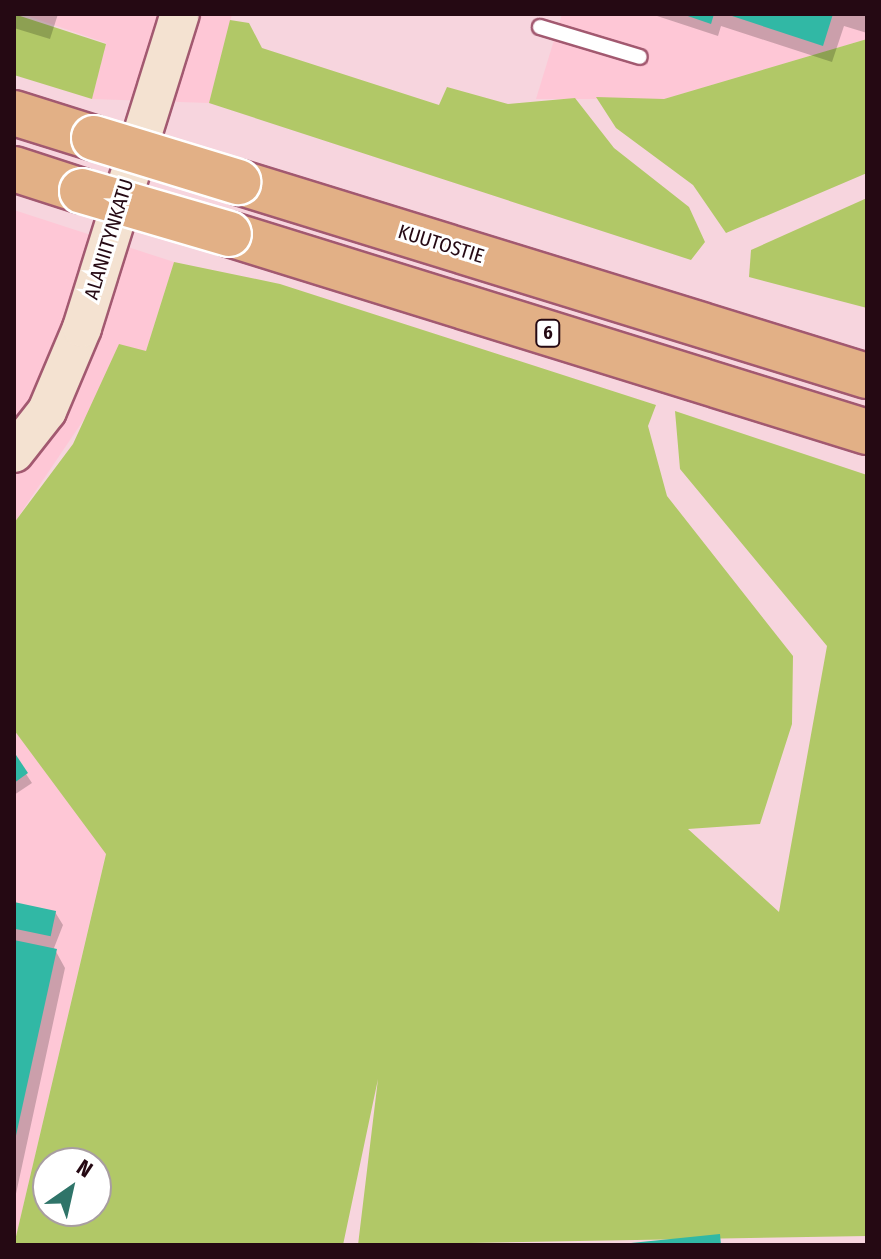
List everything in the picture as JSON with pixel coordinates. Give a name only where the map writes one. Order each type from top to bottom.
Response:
[{"type":"highway","name":"KUUTOSTIE","points":[[14,113],[867,376]]},
{"type":"highway","name":"6","points":[[14,169],[867,432]]},
{"type":"highway","points":[[283,196],[867,347]]},
{"type":"highway","points":[[250,240],[867,457]]},
{"type":"main road","name":"ALANIITYNKATU","points":[[14,453],[47,411],[82,328],[180,14]]},
{"type":"lane","points":[[540,27],[640,57]]},
{"type":"shaded area","points":[[22,14],[232,14],[209,103],[92,99],[106,43]]},
{"type":"shaded area","points":[[562,14],[867,14],[867,39],[664,99],[536,99]]},
{"type":"shaded area","points":[[14,210],[174,262],[146,351],[97,400],[14,523]]},
{"type":"shaded area","points":[[14,730],[106,853],[37,1147],[32,1147],[32,1168],[14,1245]]},
{"type":"green space","points":[[14,14],[106,44],[92,99],[14,75]]},
{"type":"green space","points":[[230,20],[249,23],[262,48],[439,105],[447,87],[508,104],[575,98],[614,148],[689,207],[705,242],[691,260],[209,103]]},
{"type":"green space","points":[[867,39],[867,173],[726,233],[693,185],[616,128],[596,97],[664,99]]},
{"type":"green space","points":[[867,198],[867,308],[749,277],[751,250]]},
{"type":"green space","points":[[174,262],[280,284],[656,405],[648,426],[667,496],[793,656],[792,724],[760,824],[688,829],[779,912],[827,646],[680,469],[675,411],[867,475],[867,1236],[358,1245],[378,1079],[343,1245],[14,1245],[32,1168],[32,1227],[112,1227],[112,1147],[37,1147],[106,854],[14,730],[14,523],[73,444],[119,344],[146,351]]},
{"type":"building","points":[[682,14],[714,14],[711,24]]},
{"type":"building","points":[[726,14],[833,14],[823,46]]},
{"type":"building","points":[[14,752],[28,773],[14,783]]},
{"type":"building","points":[[14,902],[56,911],[51,936],[14,929]]},
{"type":"building","points":[[14,940],[57,949],[15,1140],[14,1139]]},
{"type":"building","points":[[720,1234],[721,1245],[631,1245],[631,1243]]}]
